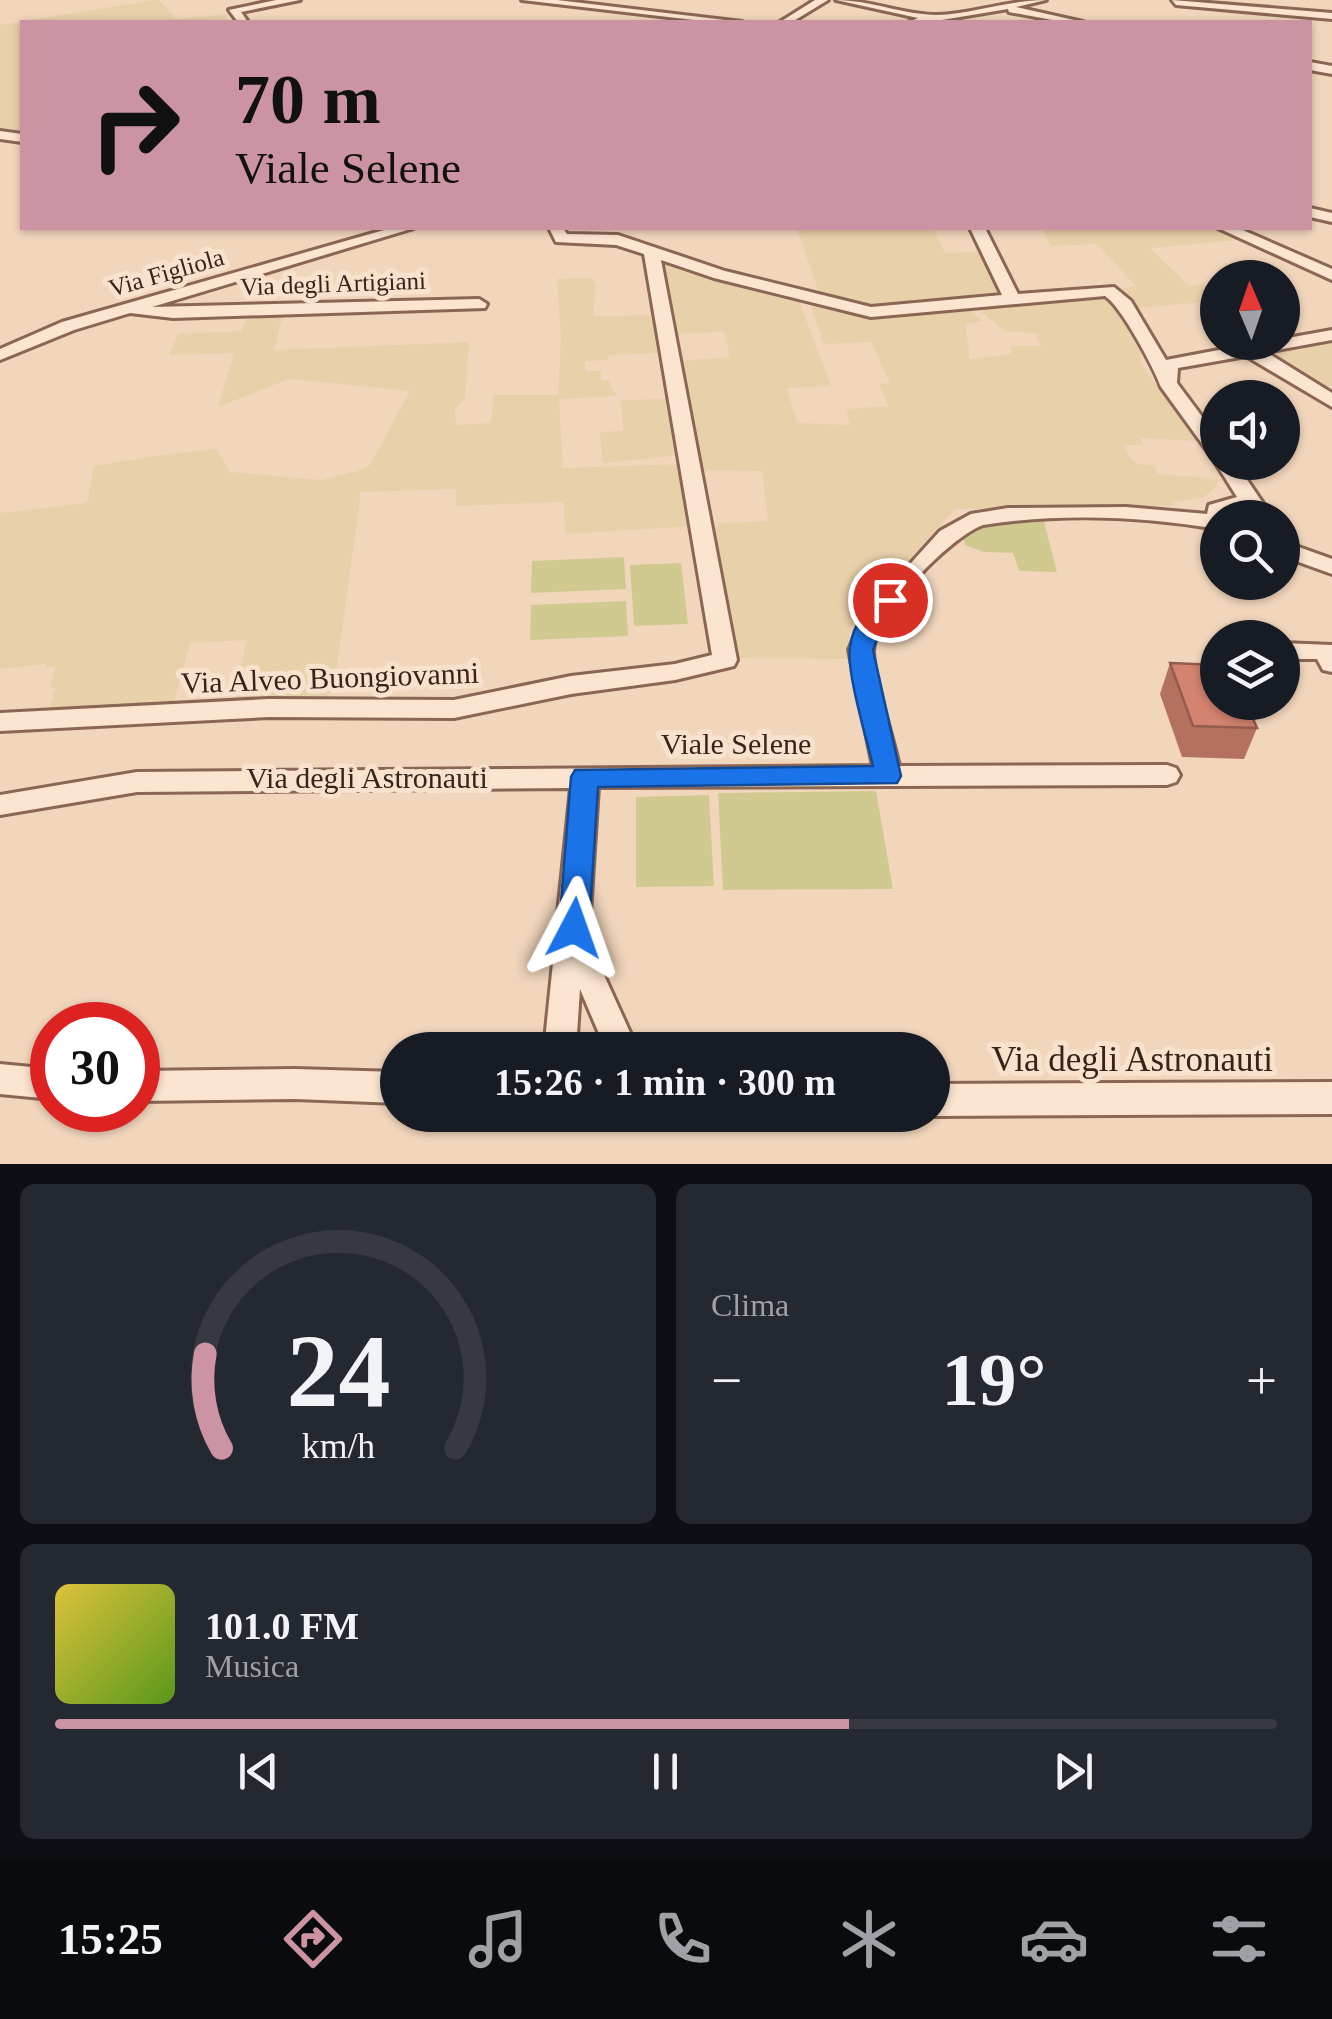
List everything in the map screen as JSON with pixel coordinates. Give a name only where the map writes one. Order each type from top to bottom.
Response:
[{"type":"street","points":[[242,20],[234,10],[295,0]]},
{"type":"street","points":[[527,0],[717,20]]},
{"type":"street","points":[[587,6],[618,0]]},
{"type":"street","points":[[788,20],[823,0]]},
{"type":"street","points":[[842,0],[938,18]]},
{"type":"street","points":[[956,0],[1067,20]]},
{"type":"street","points":[[926,20],[1041,0]]},
{"type":"street","points":[[1161,0],[1332,16]]},
{"type":"street","points":[[1176,2],[1235,0]]},
{"type":"street","name":"Via Figliola","points":[[0,356],[68,326],[399,230]]},
{"type":"street","points":[[557,230],[561,239],[613,240],[720,276],[871,312],[1098,290],[1117,294],[1123,299],[1145,348],[1167,372],[1168,383],[1200,427]]},
{"type":"street","points":[[979,230],[1012,299]]},
{"type":"street","points":[[1231,230],[1332,275]]},
{"type":"street","name":"Via Alveo Buongiovanni","points":[[0,722],[268,708],[454,709],[572,684],[675,672],[725,660],[652,254]]},
{"type":"street","name":"Via degli Artigiani","points":[[129,308],[173,313],[479,304]]},
{"type":"street","points":[[1300,341],[1332,334]]},
{"type":"street","points":[[1167,372],[1180,360],[1200,357]]},
{"type":"street","points":[[1266,360],[1332,401]]},
{"type":"street","points":[[888,776],[861,650],[864,634],[871,621],[954,531],[972,520],[994,515],[1200,514]]},
{"type":"street","points":[[1300,554],[1332,567]]},
{"type":"street","points":[[1300,651],[1324,651],[1332,664]]},
{"type":"street","name":"Viale Selene","points":[[585,777],[1167,775]]},
{"type":"street","points":[[561,1032],[574,928],[585,777]]},
{"type":"street","name":"Via degli Astronauti","points":[[0,805],[136,782],[585,777]]},
{"type":"street","points":[[574,928],[588,973],[614,1032]]},
{"type":"street","points":[[0,1079],[30,1082]]},
{"type":"street","points":[[160,1086],[380,1087]]},
{"type":"street","name":"Via degli Astronauti","points":[[950,1100],[1332,1098]]},
{"type":"shaded area","points":[[154,0],[159,0],[176,19],[228,14],[224,20],[31,20]]},
{"type":"shaded area","points":[[20,22],[20,136],[0,133],[0,25]]},
{"type":"shaded area","points":[[798,230],[934,230],[945,253],[986,252],[1007,298],[886,309],[821,299]]},
{"type":"shaded area","points":[[1043,230],[1218,230],[1241,240],[1150,248],[1189,286],[1200,285],[1200,302],[1135,308],[1115,290],[1136,286],[1097,244],[1051,246]]},
{"type":"shaded area","points":[[657,258],[798,298],[831,386],[787,388],[797,423],[850,425],[846,409],[888,406],[879,384],[890,383],[871,342],[824,344],[809,301],[853,310],[968,308],[983,321],[965,324],[970,359],[1011,354],[1010,346],[1041,346],[1036,333],[1005,332],[975,306],[1108,294],[1122,307],[1141,363],[1196,441],[1141,438],[1143,445],[1124,445],[1129,457],[1138,464],[1154,465],[1158,474],[1219,480],[1204,497],[1173,502],[1174,506],[955,509],[857,617],[850,628],[850,659],[738,658],[734,656],[707,529],[718,523],[768,521],[762,471],[695,470],[679,361],[730,357],[724,332],[668,334]]},
{"type":"shaded area","points":[[592,278],[596,284],[593,316],[656,315],[661,353],[609,355],[608,360],[585,361],[586,371],[601,371],[601,380],[608,380],[617,396],[559,399],[563,468],[686,464],[695,526],[566,534],[563,502],[456,506],[456,489],[361,492],[334,688],[321,704],[231,706],[247,640],[190,643],[172,710],[46,717],[56,688],[50,687],[55,667],[46,668],[46,664],[0,669],[0,513],[87,503],[94,466],[153,456],[216,449],[230,472],[321,480],[358,471],[370,465],[410,391],[289,379],[218,407],[234,353],[169,355],[178,334],[241,331],[248,316],[283,315],[274,350],[469,342],[465,399],[455,409],[456,425],[491,423],[494,395],[558,395],[561,337],[557,279]]},
{"type":"shaded area","points":[[1332,340],[1332,385],[1319,390],[1273,360],[1300,360],[1300,347]]},
{"type":"shaded area","points":[[671,399],[683,455],[603,463],[600,432],[623,431],[621,400]]},
{"type":"shaded area","points":[[997,522],[1044,522],[1057,572],[1019,571],[1013,553],[984,552],[965,545],[963,536]]},
{"type":"shaded area","points":[[624,557],[626,589],[531,593],[532,561]]},
{"type":"shaded area","points":[[681,563],[688,624],[634,626],[630,565]]},
{"type":"shaded area","points":[[626,601],[628,636],[530,640],[531,605]]},
{"type":"shaded area","points":[[876,791],[893,889],[723,890],[718,793]]},
{"type":"shaded area","points":[[709,795],[714,886],[636,887],[636,797]]},
{"type":"building","points":[[1170,663],[1200,664],[1200,720],[1254,720],[1257,728],[1193,726]]},
{"type":"route","points":[[574,928],[585,777],[888,776],[861,650],[871,621],[890,600]]}]
